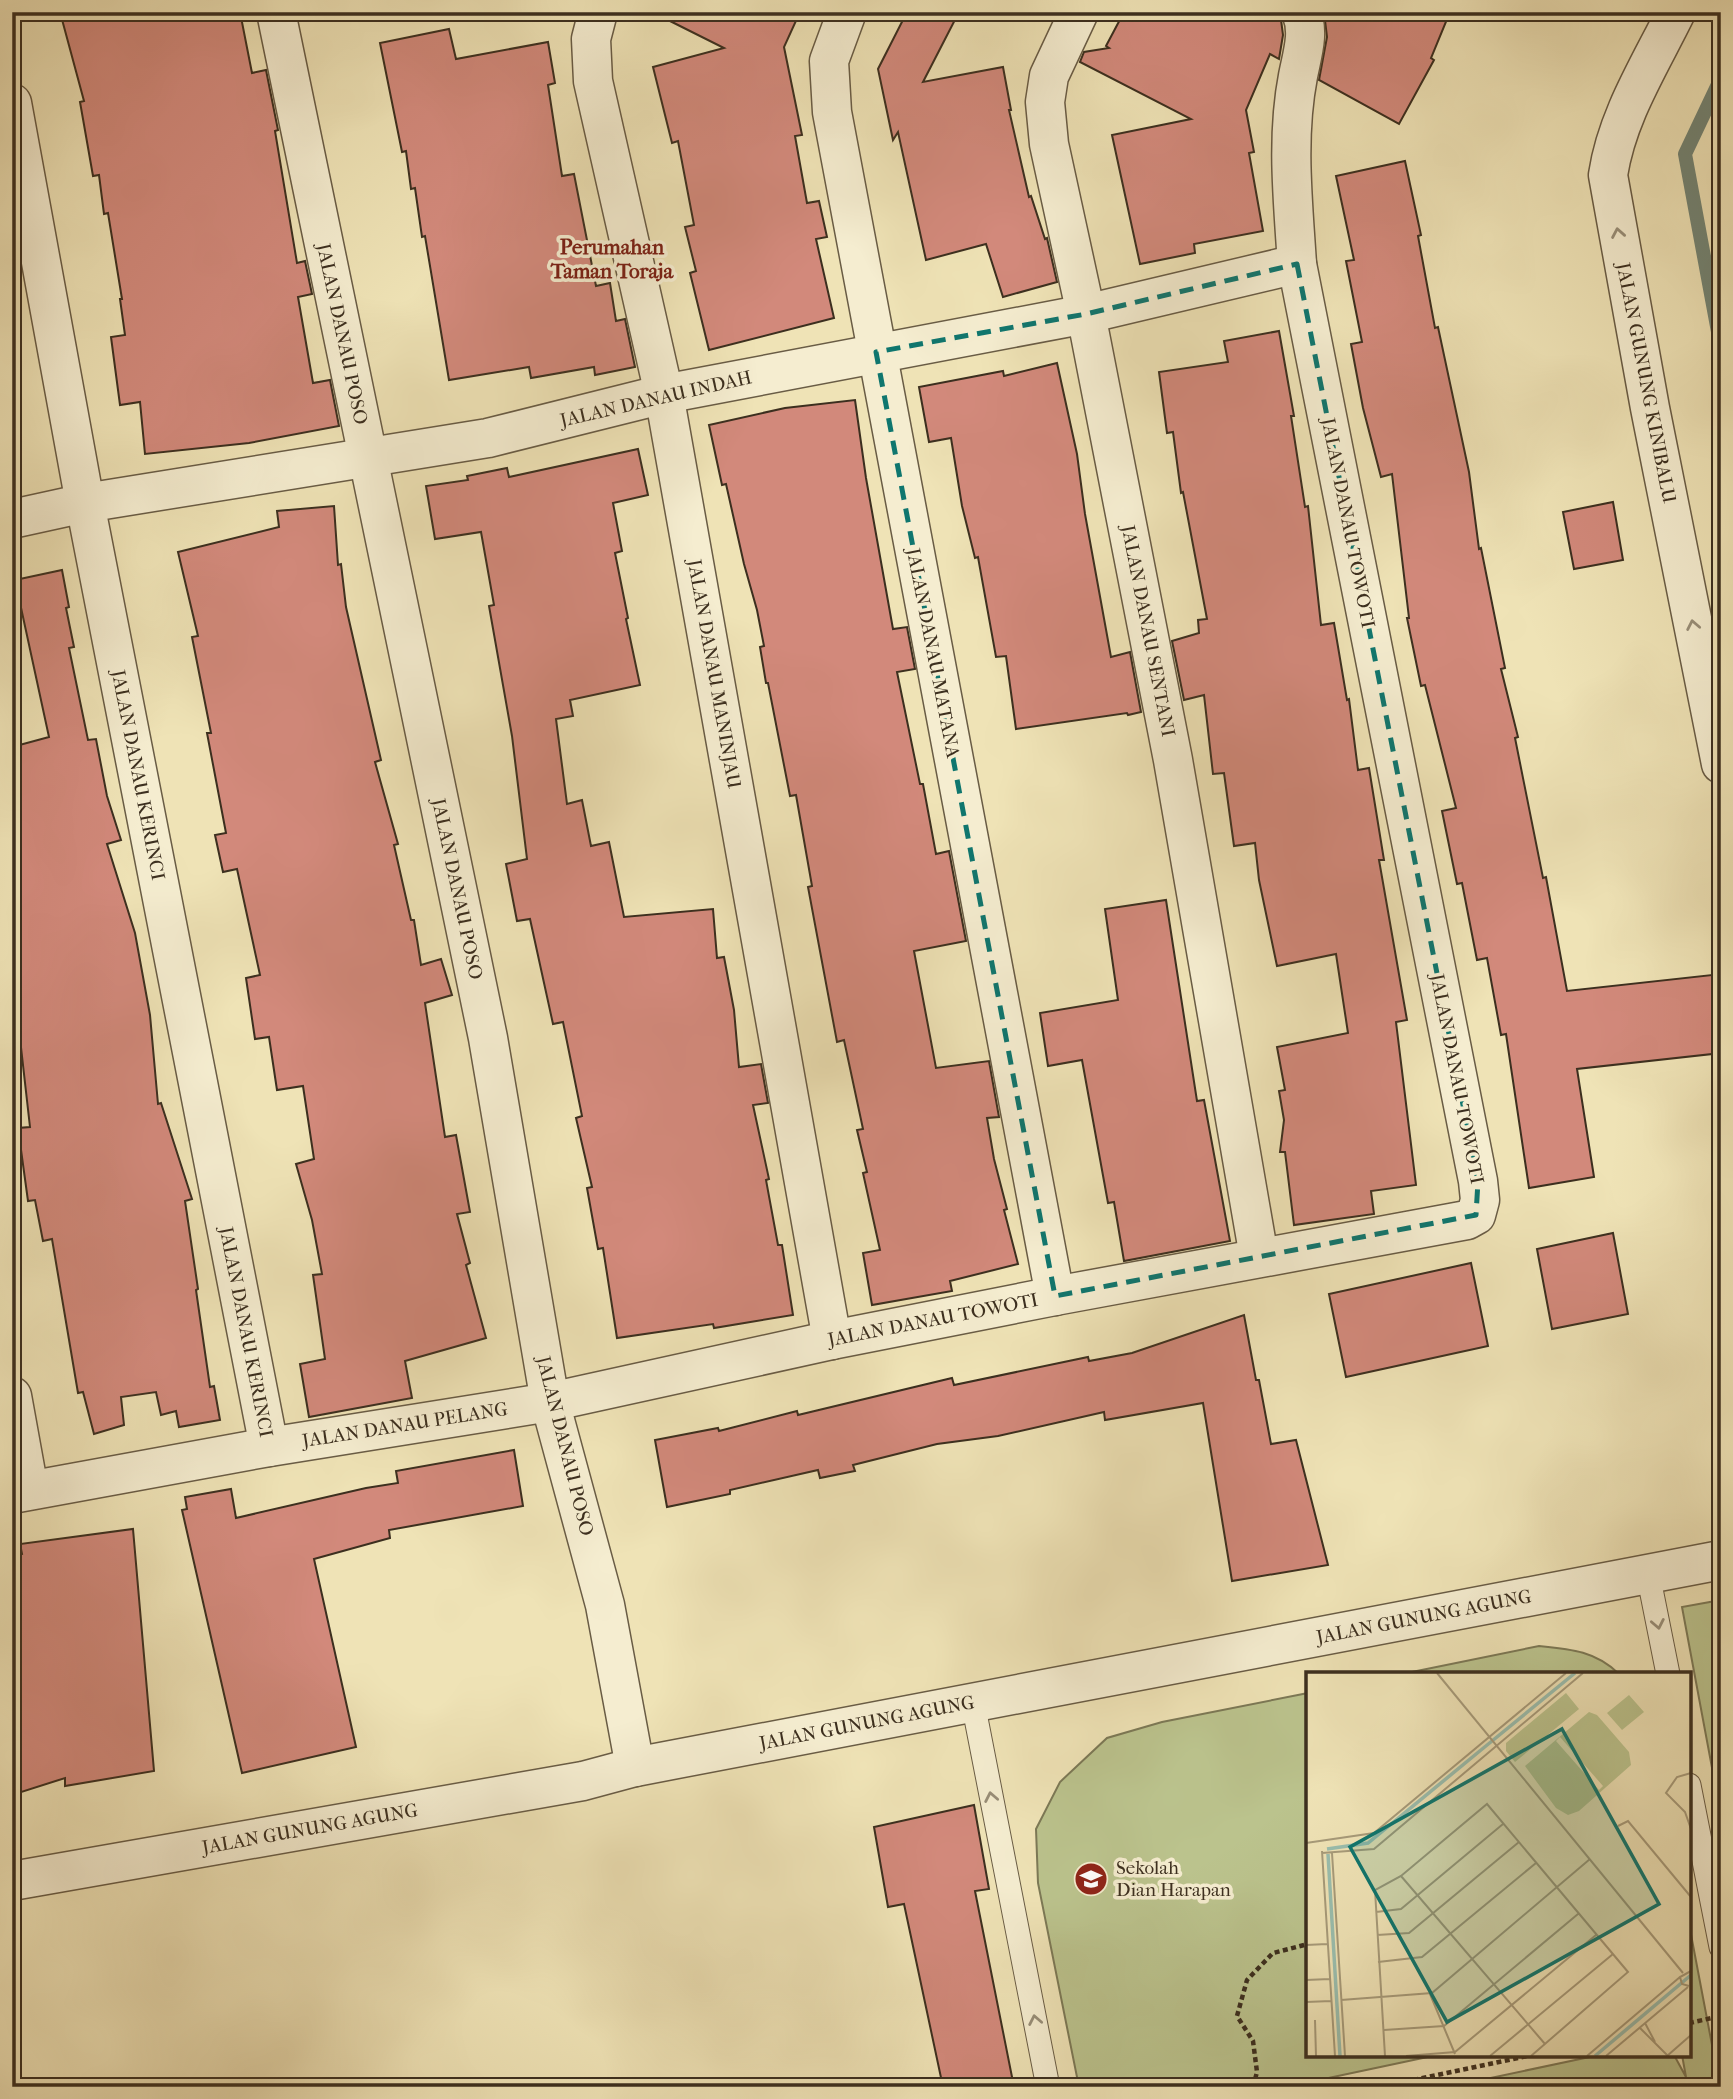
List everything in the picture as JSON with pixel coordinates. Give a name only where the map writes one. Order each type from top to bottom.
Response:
[{"type":"street","name":"JALAN DANAU POSO","points":[[276,12],[488,1038],[550,1402],[605,1605],[635,1767]]},
{"type":"street","name":"JALAN DANAU MANINJAU","points":[[598,12],[591,40],[593,81],[664,394],[832,1340]]},
{"type":"street","name":"JALAN DANAU MATANA","points":[[847,12],[829,61],[832,112],[1055,1296]]},
{"type":"street","name":"JALAN DANAU SENTANI","points":[[1079,12],[1049,76],[1045,102],[1049,144],[1086,314],[1173,761],[1259,1258]]},
{"type":"street","name":"JALAN DANAU TOWOTI","points":[[550,1402],[832,1340],[1467,1220],[1476,1215],[1480,1200],[1297,264],[1290,154],[1296,85],[1306,37],[1301,12]]},
{"type":"street","name":"JALAN GUNUNG KINIBALU","points":[[1676,12],[1622,121],[1612,150],[1608,175],[1647,394],[1721,764]]},
{"type":"street","name":"JALAN DANAU KERINCI","points":[[12,103],[85,503],[268,1447]]},
{"type":"street","name":"JALAN DANAU INDAH","points":[[12,519],[85,503],[488,438],[664,394],[1086,314],[1297,264]]},
{"type":"street","points":[[12,1396],[21,1492]]},
{"type":"street","name":"JALAN DANAU PELANG","points":[[21,1492],[268,1447],[550,1402]]},
{"type":"street","name":"JALAN GUNUNG AGUNG","points":[[12,1881],[583,1781],[635,1767],[1721,1560]]},
{"type":"lane","points":[[1648,1573],[1668,1672]]},
{"type":"lane","points":[[973,1703],[1048,2087]]},
{"type":"lane","points":[[1691,1795],[1721,1947]]},
{"type":"path","points":[[1253,2087],[1257,2073],[1254,2041],[1237,2017],[1247,1980],[1273,1953],[1306,1945]]},
{"type":"path","points":[[1691,2022],[1721,2016]]},
{"type":"path","points":[[1380,2087],[1522,2057]]},
{"type":"highlighted area","points":[[1297,264],[1478,1181],[1476,1215],[1055,1296],[876,352],[1086,314]]},
{"type":"green space","points":[[1721,1600],[1721,1816],[1682,1607]]},
{"type":"green space","points":[[1539,1646],[1572,1650],[1592,1656],[1617,1672],[1412,1672]]},
{"type":"green space","points":[[1306,1693],[1306,2057],[1428,2057],[1286,2087],[1079,2087],[1038,1883],[1036,1829],[1060,1782],[1107,1738],[1162,1722]]},
{"type":"green space","points":[[1691,1935],[1720,2087],[1448,2087],[1590,2057],[1675,2057],[1686,2077],[1682,2057],[1691,2057]]},
{"type":"building","points":[[60,12],[240,12],[252,73],[266,70],[278,130],[275,131],[297,263],[305,261],[312,294],[298,297],[313,383],[330,380],[339,426],[249,443],[145,454],[140,402],[120,405],[111,337],[125,335],[122,299],[108,213],[104,214],[99,175],[93,176],[80,102],[84,101]]},
{"type":"building","points":[[652,12],[800,12],[784,47],[802,135],[795,136],[807,203],[819,201],[827,237],[816,239],[834,318],[709,350],[690,273],[696,271],[685,227],[694,225],[678,141],[672,143],[653,67],[724,48]]},
{"type":"building","points":[[907,12],[959,12],[923,82],[1003,67],[1009,110],[1029,197],[1031,196],[1045,239],[1047,238],[1057,282],[1003,297],[986,244],[926,260],[898,132],[893,140],[878,69]]},
{"type":"building","points":[[1124,12],[1280,12],[1283,35],[1279,59],[1270,54],[1246,110],[1254,152],[1249,153],[1263,231],[1194,244],[1195,253],[1140,264],[1112,135],[1191,119],[1080,62],[1084,52],[1109,48],[1106,46]]},
{"type":"building","points":[[1324,12],[1450,12],[1431,58],[1434,60],[1399,124],[1319,80],[1327,37]]},
{"type":"building","points":[[449,29],[456,59],[548,42],[555,83],[548,85],[562,176],[574,174],[596,286],[610,283],[616,321],[625,319],[635,367],[595,375],[594,367],[531,378],[529,367],[449,380],[425,236],[422,237],[415,188],[411,189],[406,151],[402,152],[380,43]]},
{"type":"building","points":[[1405,161],[1421,235],[1418,236],[1435,328],[1438,327],[1469,472],[1479,549],[1481,548],[1505,668],[1501,669],[1518,737],[1515,738],[1543,878],[1546,877],[1567,991],[1721,974],[1721,1053],[1577,1069],[1594,1177],[1529,1188],[1506,1034],[1501,1035],[1487,958],[1477,960],[1462,883],[1457,884],[1442,811],[1456,808],[1425,685],[1421,686],[1407,618],[1392,474],[1381,477],[1363,408],[1351,344],[1362,342],[1346,261],[1354,260],[1336,176]]},
{"type":"building","points":[[1279,331],[1294,416],[1291,416],[1305,507],[1308,506],[1321,625],[1334,623],[1347,700],[1349,699],[1358,770],[1369,768],[1384,860],[1379,860],[1407,1020],[1396,1022],[1416,1185],[1371,1191],[1374,1214],[1294,1225],[1285,1152],[1280,1152],[1284,1120],[1279,1091],[1285,1090],[1277,1047],[1348,1033],[1336,954],[1277,966],[1259,880],[1255,843],[1234,846],[1224,773],[1213,774],[1204,695],[1184,700],[1172,641],[1199,633],[1198,620],[1207,619],[1183,492],[1181,493],[1173,432],[1167,433],[1159,372],[1228,362],[1224,341]]},
{"type":"building","points":[[1057,363],[1077,454],[1111,657],[1130,652],[1141,712],[1016,729],[1006,656],[996,657],[978,557],[975,558],[962,506],[951,438],[929,442],[919,387],[1003,371],[1004,376]]},
{"type":"building","points":[[855,400],[893,629],[907,627],[915,669],[897,672],[936,854],[949,851],[966,941],[914,951],[936,1068],[989,1061],[999,1117],[987,1118],[1007,1209],[1004,1210],[1018,1264],[950,1281],[952,1291],[872,1305],[863,1253],[880,1250],[863,1173],[867,1172],[857,1130],[863,1129],[844,1040],[837,1042],[808,887],[812,886],[796,795],[790,796],[766,683],[760,647],[764,646],[757,610],[726,484],[722,485],[709,425],[785,408]]},
{"type":"building","points":[[638,449],[648,495],[613,503],[622,551],[615,553],[640,685],[570,700],[573,716],[556,719],[567,804],[582,800],[591,846],[609,842],[624,917],[713,909],[717,958],[724,957],[734,1010],[739,1067],[761,1064],[768,1103],[753,1105],[769,1179],[766,1180],[778,1245],[782,1245],[793,1315],[714,1328],[713,1324],[617,1338],[603,1248],[598,1249],[587,1188],[592,1187],[576,1118],[582,1116],[563,1022],[553,1024],[530,919],[517,921],[506,864],[527,859],[512,736],[489,606],[494,605],[481,532],[435,539],[426,486],[468,480],[467,476],[507,468],[509,477]]},
{"type":"building","points":[[1613,502],[1623,560],[1574,569],[1563,512]]},
{"type":"building","points":[[334,506],[338,565],[341,564],[346,607],[381,760],[375,762],[398,844],[394,845],[411,920],[414,920],[421,965],[441,959],[452,995],[425,1003],[445,1137],[456,1135],[470,1212],[457,1214],[470,1263],[466,1265],[486,1338],[405,1361],[412,1398],[309,1417],[300,1364],[325,1359],[313,1275],[322,1274],[312,1220],[296,1164],[314,1159],[303,1086],[277,1090],[269,1037],[255,1039],[246,978],[260,975],[237,869],[223,872],[215,835],[226,833],[207,733],[211,733],[192,637],[198,636],[178,552],[279,527],[277,511]]},
{"type":"building","points":[[62,570],[74,647],[69,648],[88,740],[96,739],[107,796],[121,840],[107,844],[135,933],[150,1015],[158,1104],[161,1103],[192,1199],[185,1201],[198,1289],[196,1290],[210,1387],[214,1386],[220,1420],[179,1427],[176,1411],[161,1415],[156,1392],[121,1397],[124,1425],[94,1434],[83,1392],[78,1393],[52,1239],[43,1241],[35,1200],[28,1201],[18,1128],[30,1127],[17,1012],[12,1013],[12,747],[49,737],[15,580]]},
{"type":"building","points":[[1166,900],[1197,1101],[1204,1100],[1230,1241],[1124,1261],[1114,1202],[1108,1203],[1082,1060],[1048,1066],[1040,1013],[1118,1000],[1105,909]]},
{"type":"building","points":[[1613,1233],[1628,1314],[1552,1329],[1537,1249]]},
{"type":"building","points":[[1471,1263],[1488,1346],[1346,1377],[1329,1294]]},
{"type":"building","points":[[1244,1315],[1271,1444],[1296,1440],[1328,1565],[1232,1581],[1203,1403],[1105,1420],[1104,1412],[998,1436],[937,1444],[853,1465],[855,1471],[820,1478],[818,1470],[730,1490],[730,1494],[667,1507],[655,1440],[718,1428],[719,1431],[797,1411],[798,1415],[952,1378],[954,1385],[1088,1357],[1089,1361],[1132,1353]]},
{"type":"building","points":[[514,1450],[523,1506],[389,1530],[390,1538],[314,1559],[356,1747],[242,1773],[182,1510],[187,1509],[185,1497],[231,1489],[236,1518],[398,1483],[396,1471]]},
{"type":"building","points":[[133,1529],[154,1771],[65,1786],[65,1778],[12,1795],[12,1556],[22,1554],[20,1544]]},
{"type":"building","points":[[974,1805],[989,1889],[975,1891],[1014,2087],[943,2087],[904,1904],[888,1907],[874,1827]]},
{"type":"waterway","points":[[1721,78],[1685,154],[1721,348]]},
{"type":"place","name":"Sekolah Dian Harapan","points":[[1091,1879]]},
{"type":"district","name":"Perumahan Taman Toraja","points":[[612,259]]}]
